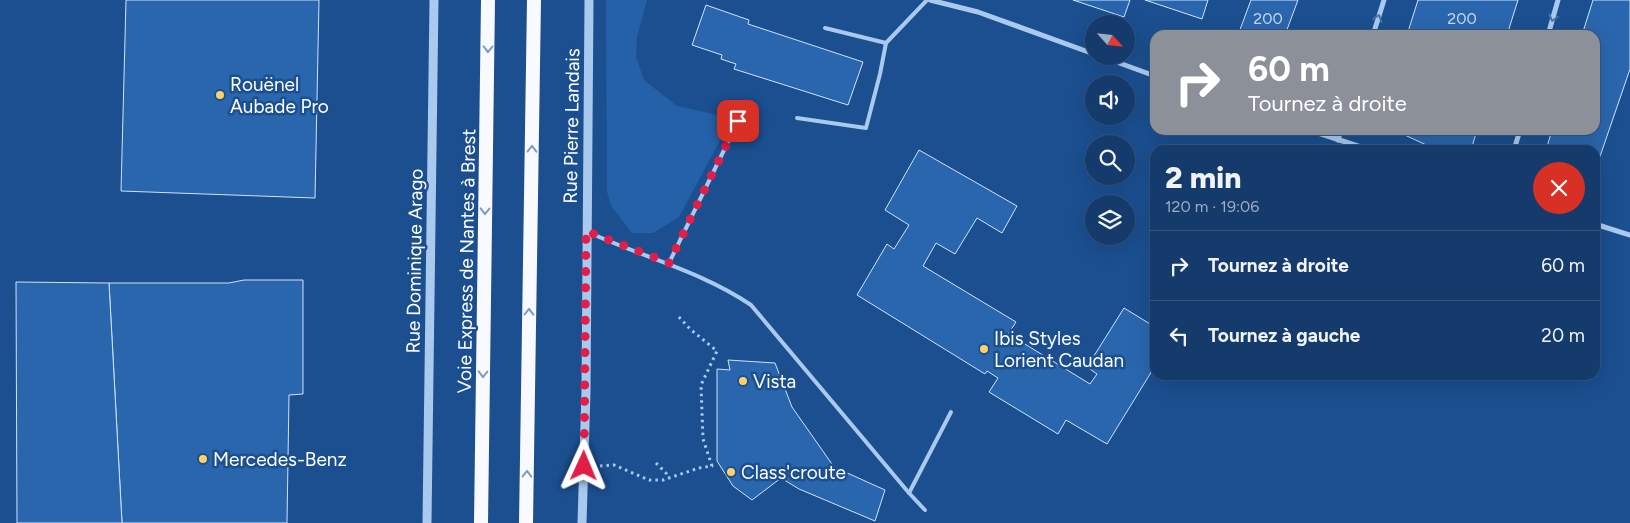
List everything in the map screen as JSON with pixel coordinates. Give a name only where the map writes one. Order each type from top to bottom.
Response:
[{"type":"highway","name":"Voie Express de Nantes à Brest","points":[[481,523],[488,0]]},
{"type":"highway","points":[[526,523],[534,0]]},
{"type":"street","name":"Rue Dominique Arago","points":[[427,523],[434,0]]},
{"type":"street","name":"Rue Pierre Landais","points":[[582,523],[589,0]]},
{"type":"street","points":[[928,0],[978,12],[1085,51]]},
{"type":"street","points":[[1375,30],[1384,0]]},
{"type":"street","points":[[1549,30],[1558,0]]},
{"type":"street","points":[[1125,65],[1150,74]]},
{"type":"street","points":[[1324,135],[1354,145]]},
{"type":"street","points":[[1338,140],[1340,135]]},
{"type":"street","points":[[1600,226],[1630,235]]},
{"type":"lane","points":[[797,118],[866,128],[886,43],[928,0]]},
{"type":"lane","points":[[825,28],[886,43]]},
{"type":"lane","points":[[669,263],[747,103]]},
{"type":"lane","points":[[586,231],[669,263],[730,291],[751,305],[925,510]]},
{"type":"lane","points":[[909,493],[951,412]]},
{"type":"path","points":[[584,466],[614,465],[649,480],[668,478],[712,466],[703,439],[701,385],[717,351],[690,329],[678,316]]},
{"type":"path","points":[[656,463],[666,473],[668,478]]},
{"type":"shaded area","points":[[606,0],[647,0],[637,37],[636,57],[644,80],[677,106],[732,118],[679,217],[653,233],[632,233],[612,207],[607,192]]},
{"type":"building","name":"Rouënel Aubade Pro","points":[[126,0],[319,0],[315,198],[121,191]]},
{"type":"building","points":[[1073,0],[1130,0],[1125,15],[1118,15]]},
{"type":"building","points":[[1145,0],[1208,0],[1202,19]]},
{"type":"building","points":[[1251,0],[1298,0],[1287,30],[1240,30]]},
{"type":"building","points":[[1418,0],[1518,0],[1509,30],[1409,30]]},
{"type":"building","points":[[1593,0],[1630,0],[1630,69],[1600,156],[1600,145],[1548,145],[1550,135],[1600,135],[1600,30],[1584,30]]},
{"type":"building","points":[[706,5],[749,20],[748,24],[863,62],[848,105],[734,69],[736,64],[721,59],[722,55],[692,45]]},
{"type":"building","points":[[1405,135],[1476,135],[1472,145],[1426,145]]},
{"type":"building","points":[[919,150],[1017,206],[1002,233],[977,218],[955,254],[936,243],[923,266],[1016,322],[1007,336],[1019,343],[1020,341],[1090,384],[1097,374],[1087,367],[1124,308],[1150,324],[1150,374],[1107,444],[1066,420],[1058,434],[989,392],[998,378],[987,371],[985,374],[857,295],[887,244],[894,249],[909,225],[885,210]]},
{"type":"building","name":"Mercedes-Benz","points":[[244,280],[303,280],[303,394],[289,395],[287,523],[122,523],[109,283],[229,283]]},
{"type":"building","points":[[16,282],[109,283],[122,523],[17,523]]},
{"type":"building","points":[[728,360],[775,363],[792,407],[834,467],[885,490],[875,521],[799,489],[781,478],[752,500],[733,486],[717,461],[717,369],[730,370]]},
{"type":"place","name":"Rouënel Aubade Pro","points":[[220,95]]},
{"type":"place","name":"Ibis Styles Lorient Caudan","points":[[984,349]]},
{"type":"place","name":"Vista","points":[[743,381]]},
{"type":"place","name":"Mercedes-Benz","points":[[203,459]]},
{"type":"place","name":"Class'croute","points":[[731,472]]},
{"type":"route","points":[[584,466],[586,231],[669,263],[738,121]]}]
